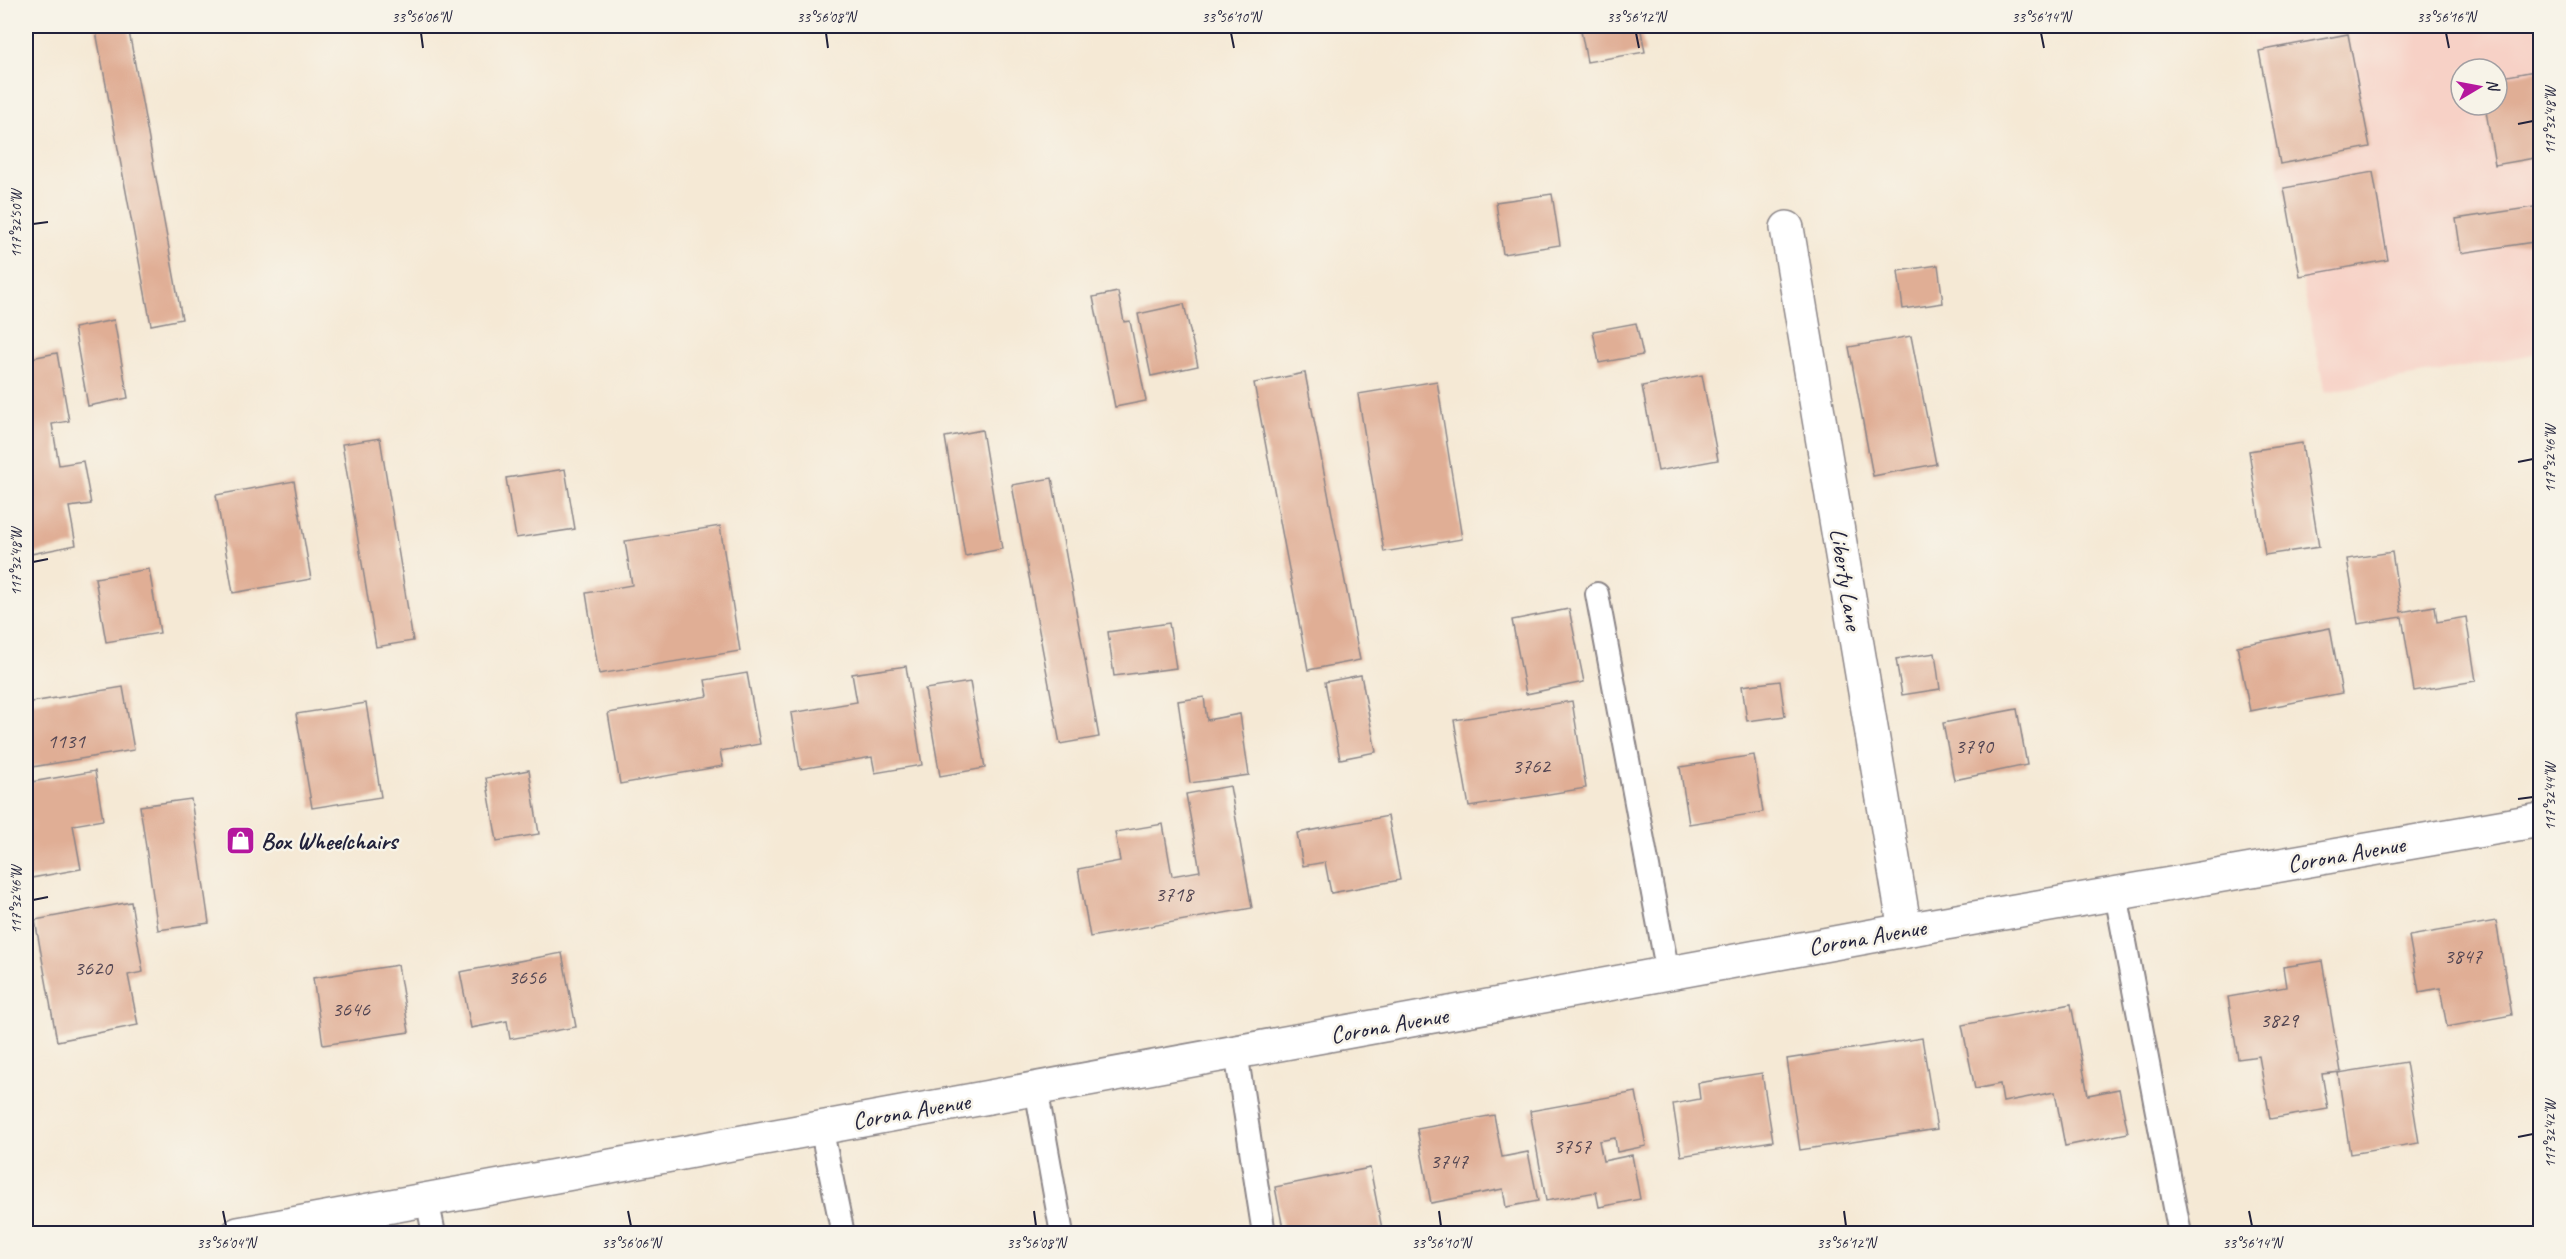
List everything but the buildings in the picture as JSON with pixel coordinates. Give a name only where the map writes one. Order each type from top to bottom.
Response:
[{"type":"street","name":"Liberty Lane","points":[[1788,228],[1905,930]]},
{"type":"street","name":"Corona Avenue","points":[[238,1233],[1905,930],[2541,820]]},
{"type":"lane","points":[[1597,594],[1668,974]]},
{"type":"lane","points":[[2116,894],[2180,1233]]},
{"type":"lane","points":[[1236,1053],[1264,1233]]},
{"type":"lane","points":[[1036,1088],[1062,1233]]},
{"type":"lane","points":[[821,1127],[843,1233]]},
{"type":"lane","points":[[427,1199],[434,1233]]},
{"type":"shaded area","points":[[2352,26],[2540,26],[2540,353],[2325,392],[2253,42]]},
{"type":"place","name":"Box Wheelchairs","points":[[240,841]]}]
